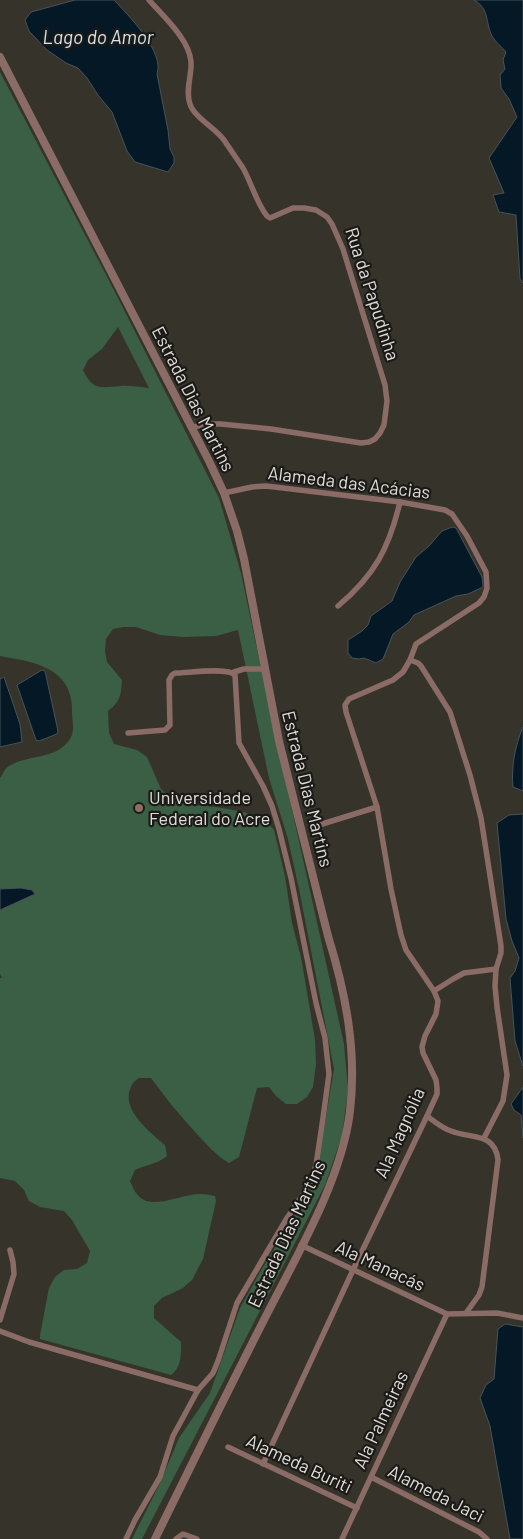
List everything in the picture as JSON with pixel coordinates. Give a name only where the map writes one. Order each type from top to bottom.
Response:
[{"type":"street","name":"Rua da Papudinha","points":[[149,0],[181,37],[190,52],[188,97],[190,105],[222,138],[234,154],[267,216],[270,218],[293,208],[304,208],[316,210],[327,217],[332,224],[343,249],[385,386],[387,401],[386,414],[380,433],[369,442],[361,443],[271,429],[221,424],[192,427]]},
{"type":"street","name":"Estrada Dias Martins","points":[[0,57],[192,427],[224,493],[244,559],[279,741],[346,1005],[352,1070],[350,1106],[342,1147],[328,1188],[155,1539]]},
{"type":"street","name":"Alameda das Acácias","points":[[224,493],[266,486],[400,502],[445,510],[452,514],[467,536],[486,572],[487,588],[480,604],[422,640],[413,649],[410,660],[403,672],[393,680],[349,699],[345,705],[377,808]]},
{"type":"street","points":[[338,606],[362,583],[382,555],[400,502]]},
{"type":"street","points":[[410,660],[421,666],[447,706],[470,775],[481,818],[501,953],[496,969],[495,986],[507,1075],[503,1101],[484,1138]]},
{"type":"street","points":[[128,733],[165,730],[168,728],[170,725],[169,680],[175,673],[234,672],[244,669],[264,669]]},
{"type":"street","points":[[126,1539],[160,1476],[174,1436],[198,1390],[213,1373],[237,1303],[311,1180],[317,1156],[329,1074],[325,1038],[279,829],[263,786],[239,743],[236,674],[234,672]]},
{"type":"street","points":[[319,825],[377,808],[397,923],[406,950],[434,991],[464,973],[496,969]]},
{"type":"street","name":"Ala Magnólia","points":[[263,1464],[436,1094],[436,1080],[423,1054],[422,1047],[425,1036],[436,1014],[438,1001],[434,991]]},
{"type":"street","points":[[427,1116],[451,1131],[484,1138],[495,1148],[498,1160],[482,1287],[479,1295],[466,1313]]},
{"type":"street","name":"Ala Manacás","points":[[301,1245],[447,1314]]},
{"type":"street","points":[[0,1320],[14,1274],[10,1250]]},
{"type":"street","points":[[447,1314],[497,1312],[523,1318]]},
{"type":"street","name":"Ala Palmeiras","points":[[342,1539],[447,1314]]},
{"type":"street","points":[[0,1331],[29,1342],[198,1390]]},
{"type":"street","name":"Alameda Buriti","points":[[228,1447],[357,1508]]},
{"type":"street","name":"Alameda Jaci","points":[[371,1477],[480,1532],[487,1539]]},
{"type":"street","points":[[176,1539],[180,1535],[187,1534],[197,1539]]},
{"type":"green space","name":"Universidade Federal do Acre","points":[[0,72],[116,294],[219,498],[241,573],[344,1044],[348,1089],[342,1136],[325,1185],[142,1539],[132,1539],[160,1483],[179,1438],[210,1393],[240,1308],[315,1182],[334,1069],[299,889],[288,839],[269,778],[238,630],[216,636],[183,637],[160,635],[136,627],[113,629],[106,639],[105,651],[107,662],[122,680],[119,698],[108,711],[109,733],[114,744],[137,750],[147,757],[161,789],[181,803],[244,812],[266,821],[274,830],[285,876],[292,923],[301,957],[315,1040],[316,1064],[313,1087],[307,1097],[297,1104],[286,1104],[269,1087],[257,1088],[239,1157],[229,1163],[212,1150],[151,1078],[139,1078],[132,1086],[129,1095],[133,1112],[145,1127],[165,1145],[167,1156],[155,1163],[135,1170],[130,1181],[137,1194],[149,1202],[161,1202],[194,1194],[215,1196],[216,1201],[203,1259],[192,1280],[183,1288],[162,1298],[154,1306],[154,1318],[181,1342],[180,1360],[175,1372],[171,1375],[40,1339],[49,1288],[55,1277],[64,1270],[77,1269],[87,1263],[90,1251],[72,1220],[64,1211],[40,1207],[29,1201],[24,1190],[15,1181],[0,1178],[0,978],[2,978],[0,974],[0,910],[35,894],[21,888],[0,889],[0,778],[9,766],[55,752],[70,740],[73,730],[72,706],[67,688],[53,672],[33,663],[0,656]],"holes":[[[118,327],[149,388],[127,386],[102,387],[93,384],[86,377],[83,370],[88,360],[102,349]]]},
{"type":"water","name":"Lago do Amor","points":[[75,0],[114,0],[136,24],[151,45],[156,55],[157,74],[170,149],[174,157],[174,163],[168,172],[135,162],[127,151],[112,112],[87,78],[78,68],[66,63],[47,50],[29,31],[25,20],[31,12]]},
{"type":"water","points":[[474,0],[523,0],[523,283],[520,279],[516,215],[499,212],[493,195],[504,193],[489,158],[517,117],[509,99],[501,88],[500,75],[505,69],[503,60],[506,52],[493,38],[483,7]]},
{"type":"water","points":[[452,527],[456,528],[482,577],[483,587],[468,594],[456,596],[414,615],[409,622],[393,634],[383,659],[376,663],[364,658],[352,658],[348,653],[348,640],[368,625],[371,616],[392,601],[400,582],[416,557],[442,531]]},
{"type":"water","points":[[42,670],[45,671],[58,731],[57,734],[39,741],[36,740],[17,685]]},
{"type":"water","points":[[4,677],[20,724],[22,742],[0,747],[0,679]]},
{"type":"water","points":[[523,727],[523,791],[513,787],[513,772],[514,757]]},
{"type":"water","points":[[523,814],[523,1066],[515,1041],[510,978],[515,971],[519,958],[506,919],[497,823],[509,815]]},
{"type":"water","points":[[21,888],[32,890],[35,894],[0,910],[0,889]]},
{"type":"water","points":[[523,1087],[523,1138],[521,1115],[514,1110],[511,1104]]},
{"type":"water","points":[[505,1324],[523,1327],[523,1539],[510,1539],[490,1426],[480,1398],[486,1385],[494,1379],[498,1329]]},
{"type":"place","name":"Universidade Federal do Acre","points":[[139,808]]}]
